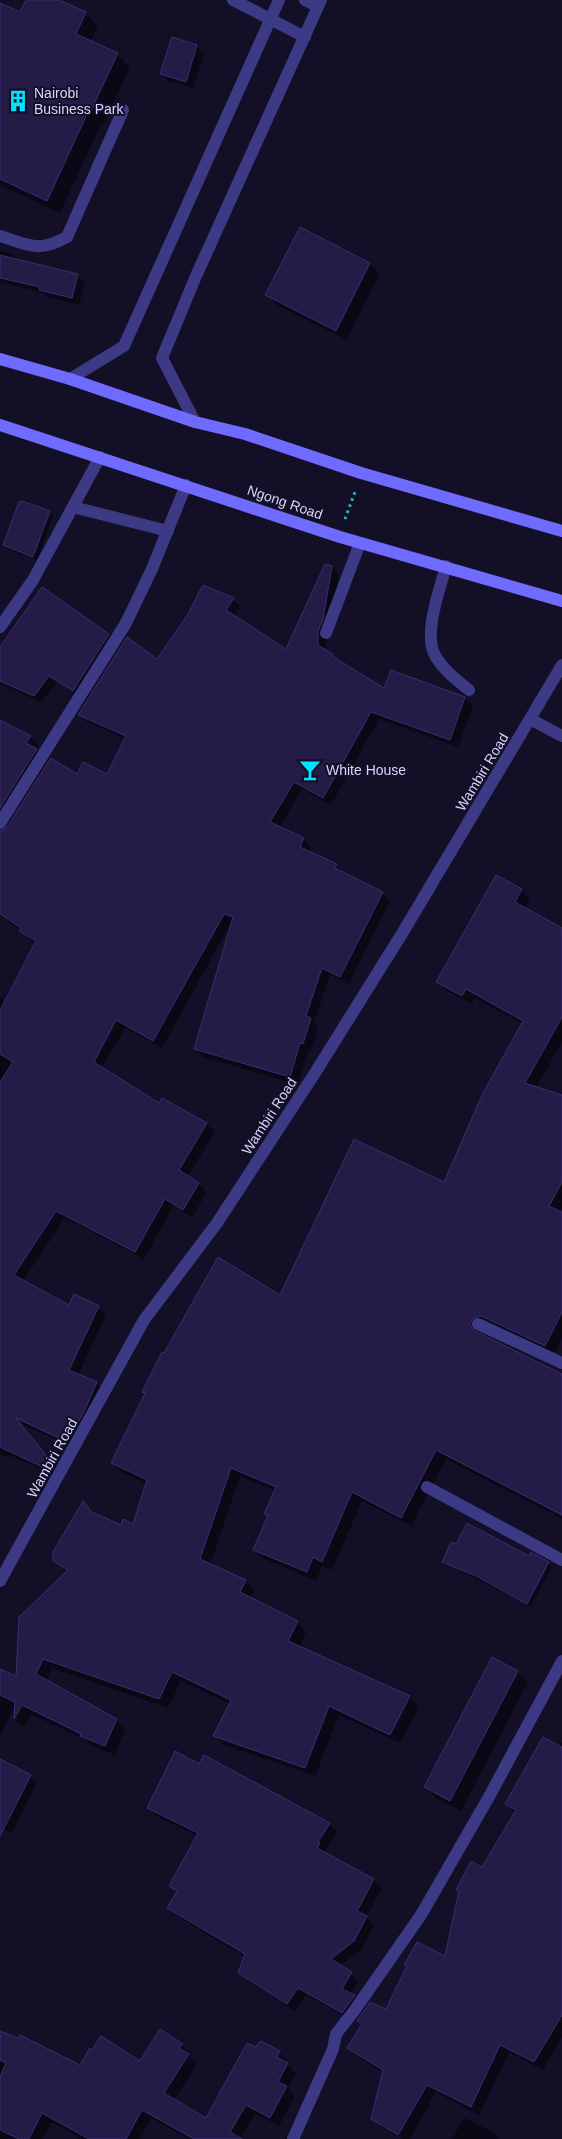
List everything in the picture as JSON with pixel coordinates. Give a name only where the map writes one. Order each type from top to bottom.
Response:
[{"type":"main road","points":[[0,359],[70,380],[195,422],[245,434],[361,473],[562,531]]},
{"type":"main road","name":"Ngong Road","points":[[0,425],[340,537],[562,601]]},
{"type":"street","points":[[233,0],[305,37]]},
{"type":"street","points":[[70,380],[124,346],[279,0]]},
{"type":"street","points":[[195,422],[162,358],[196,276],[320,3],[306,0]]},
{"type":"street","points":[[0,236],[39,248],[52,246],[67,237],[122,110]]},
{"type":"street","points":[[0,627],[33,580],[100,457]]},
{"type":"street","points":[[0,823],[126,623],[168,531],[186,485]]},
{"type":"street","points":[[74,507],[168,531]]},
{"type":"street","points":[[326,633],[360,543]]},
{"type":"street","points":[[446,566],[430,629],[434,656],[450,674],[469,690]]},
{"type":"street","name":"Wambiri Road","points":[[0,1581],[144,1320],[217,1223],[310,1080],[403,932],[562,665]]},
{"type":"street","points":[[530,719],[562,736]]},
{"type":"street","points":[[478,1324],[562,1364]]},
{"type":"street","points":[[426,1487],[562,1560]]},
{"type":"street","points":[[292,2139],[333,2049],[336,2034],[421,1915],[490,1795],[562,1660]]},
{"type":"path","points":[[340,537],[346,529],[344,521],[361,473]]},
{"type":"building","name":"Nairobi Business Park","points":[[26,0],[59,0],[86,12],[76,34],[118,53],[90,113],[88,112],[47,201],[0,179],[0,3],[20,12]]},
{"type":"building","points":[[172,37],[197,45],[186,82],[160,74]]},
{"type":"building","points":[[300,227],[370,263],[336,331],[265,295]]},
{"type":"building","points":[[0,255],[78,274],[72,298],[39,290],[40,287],[0,278]]},
{"type":"building","points":[[22,501],[50,511],[33,557],[3,545],[19,502]]},
{"type":"building","points":[[325,564],[332,566],[323,619],[318,631],[318,645],[333,654],[332,656],[384,688],[391,670],[465,697],[450,740],[371,712],[323,798],[294,782],[270,822],[304,838],[300,847],[337,864],[335,868],[383,892],[340,977],[322,968],[306,1016],[311,1018],[303,1044],[300,1043],[290,1077],[194,1049],[233,917],[224,914],[153,1041],[116,1020],[94,1062],[159,1103],[162,1098],[207,1123],[179,1170],[199,1183],[183,1210],[165,1199],[135,1252],[56,1211],[14,1275],[69,1305],[74,1294],[99,1306],[69,1370],[97,1382],[84,1412],[67,1442],[16,1418],[54,1465],[51,1471],[0,1447],[0,1082],[13,1062],[0,1054],[0,1010],[36,941],[19,931],[21,928],[0,914],[0,831],[7,827],[51,758],[77,774],[83,762],[107,774],[126,736],[78,715],[127,637],[157,659],[188,614],[203,585],[234,598],[226,610],[286,649]]},
{"type":"building","points":[[42,587],[109,634],[73,691],[49,676],[34,696],[0,681],[0,647]]},
{"type":"building","points":[[0,720],[31,736],[26,743],[37,749],[0,808]]},
{"type":"building","points":[[496,875],[522,889],[515,902],[562,928],[562,1017],[525,1083],[562,1095],[562,1182],[549,1206],[562,1212],[562,1312],[545,1346],[481,1316],[473,1318],[470,1325],[475,1331],[562,1374],[562,1515],[436,1450],[401,1518],[352,1492],[322,1562],[313,1557],[307,1572],[253,1550],[268,1515],[264,1514],[276,1487],[231,1468],[200,1559],[246,1580],[240,1592],[298,1621],[288,1641],[410,1696],[390,1735],[329,1706],[305,1768],[213,1736],[231,1700],[172,1672],[159,1699],[43,1659],[36,1674],[117,1719],[105,1746],[80,1736],[81,1734],[22,1705],[14,1719],[15,1702],[0,1695],[0,1669],[16,1676],[19,1617],[68,1570],[53,1561],[53,1552],[83,1501],[92,1512],[121,1525],[123,1519],[133,1524],[147,1480],[111,1463],[145,1393],[142,1392],[162,1352],[164,1353],[218,1257],[280,1295],[354,1139],[444,1182],[483,1093],[523,1021],[466,989],[462,996],[436,982]]},
{"type":"building","points":[[467,1523],[529,1556],[531,1552],[549,1562],[527,1604],[476,1576],[442,1562],[451,1542],[456,1544]]},
{"type":"building","points":[[492,1657],[518,1671],[450,1801],[424,1787]]},
{"type":"building","points":[[543,1737],[562,1747],[562,2015],[534,2062],[500,2045],[471,2107],[427,2085],[398,2135],[371,2119],[383,2070],[347,2048],[362,2024],[357,2021],[370,2002],[386,2009],[407,1966],[404,1965],[417,1942],[445,1956],[459,1891],[456,1890],[471,1861],[482,1867],[516,1810],[505,1804]]},
{"type":"building","points":[[175,1751],[199,1764],[204,1755],[330,1823],[318,1842],[320,1843],[317,1848],[374,1879],[357,1911],[367,1916],[354,1941],[331,1959],[352,1972],[342,1989],[355,1995],[342,2013],[298,1988],[287,2004],[238,1973],[245,1954],[167,1908],[177,1891],[169,1886],[198,1833],[147,1808]]},
{"type":"building","points":[[0,1759],[31,1775],[0,1836]]},
{"type":"building","points":[[160,2029],[183,2044],[179,2048],[189,2054],[164,2093],[206,2118],[247,2043],[255,2047],[261,2041],[280,2051],[277,2057],[288,2063],[278,2082],[287,2086],[270,2118],[246,2105],[230,2132],[242,2139],[194,2139],[142,2110],[126,2139],[89,2139],[42,2113],[29,2139],[19,2139],[0,2130],[0,2077],[6,2063],[0,2060],[0,2031],[18,2038],[20,2035],[80,2065],[90,2048],[92,2050],[101,2036],[140,2061]]},
{"type":"place","name":"Nairobi Business Park","points":[[18,101]]},
{"type":"place","name":"White House","points":[[310,770]]}]
